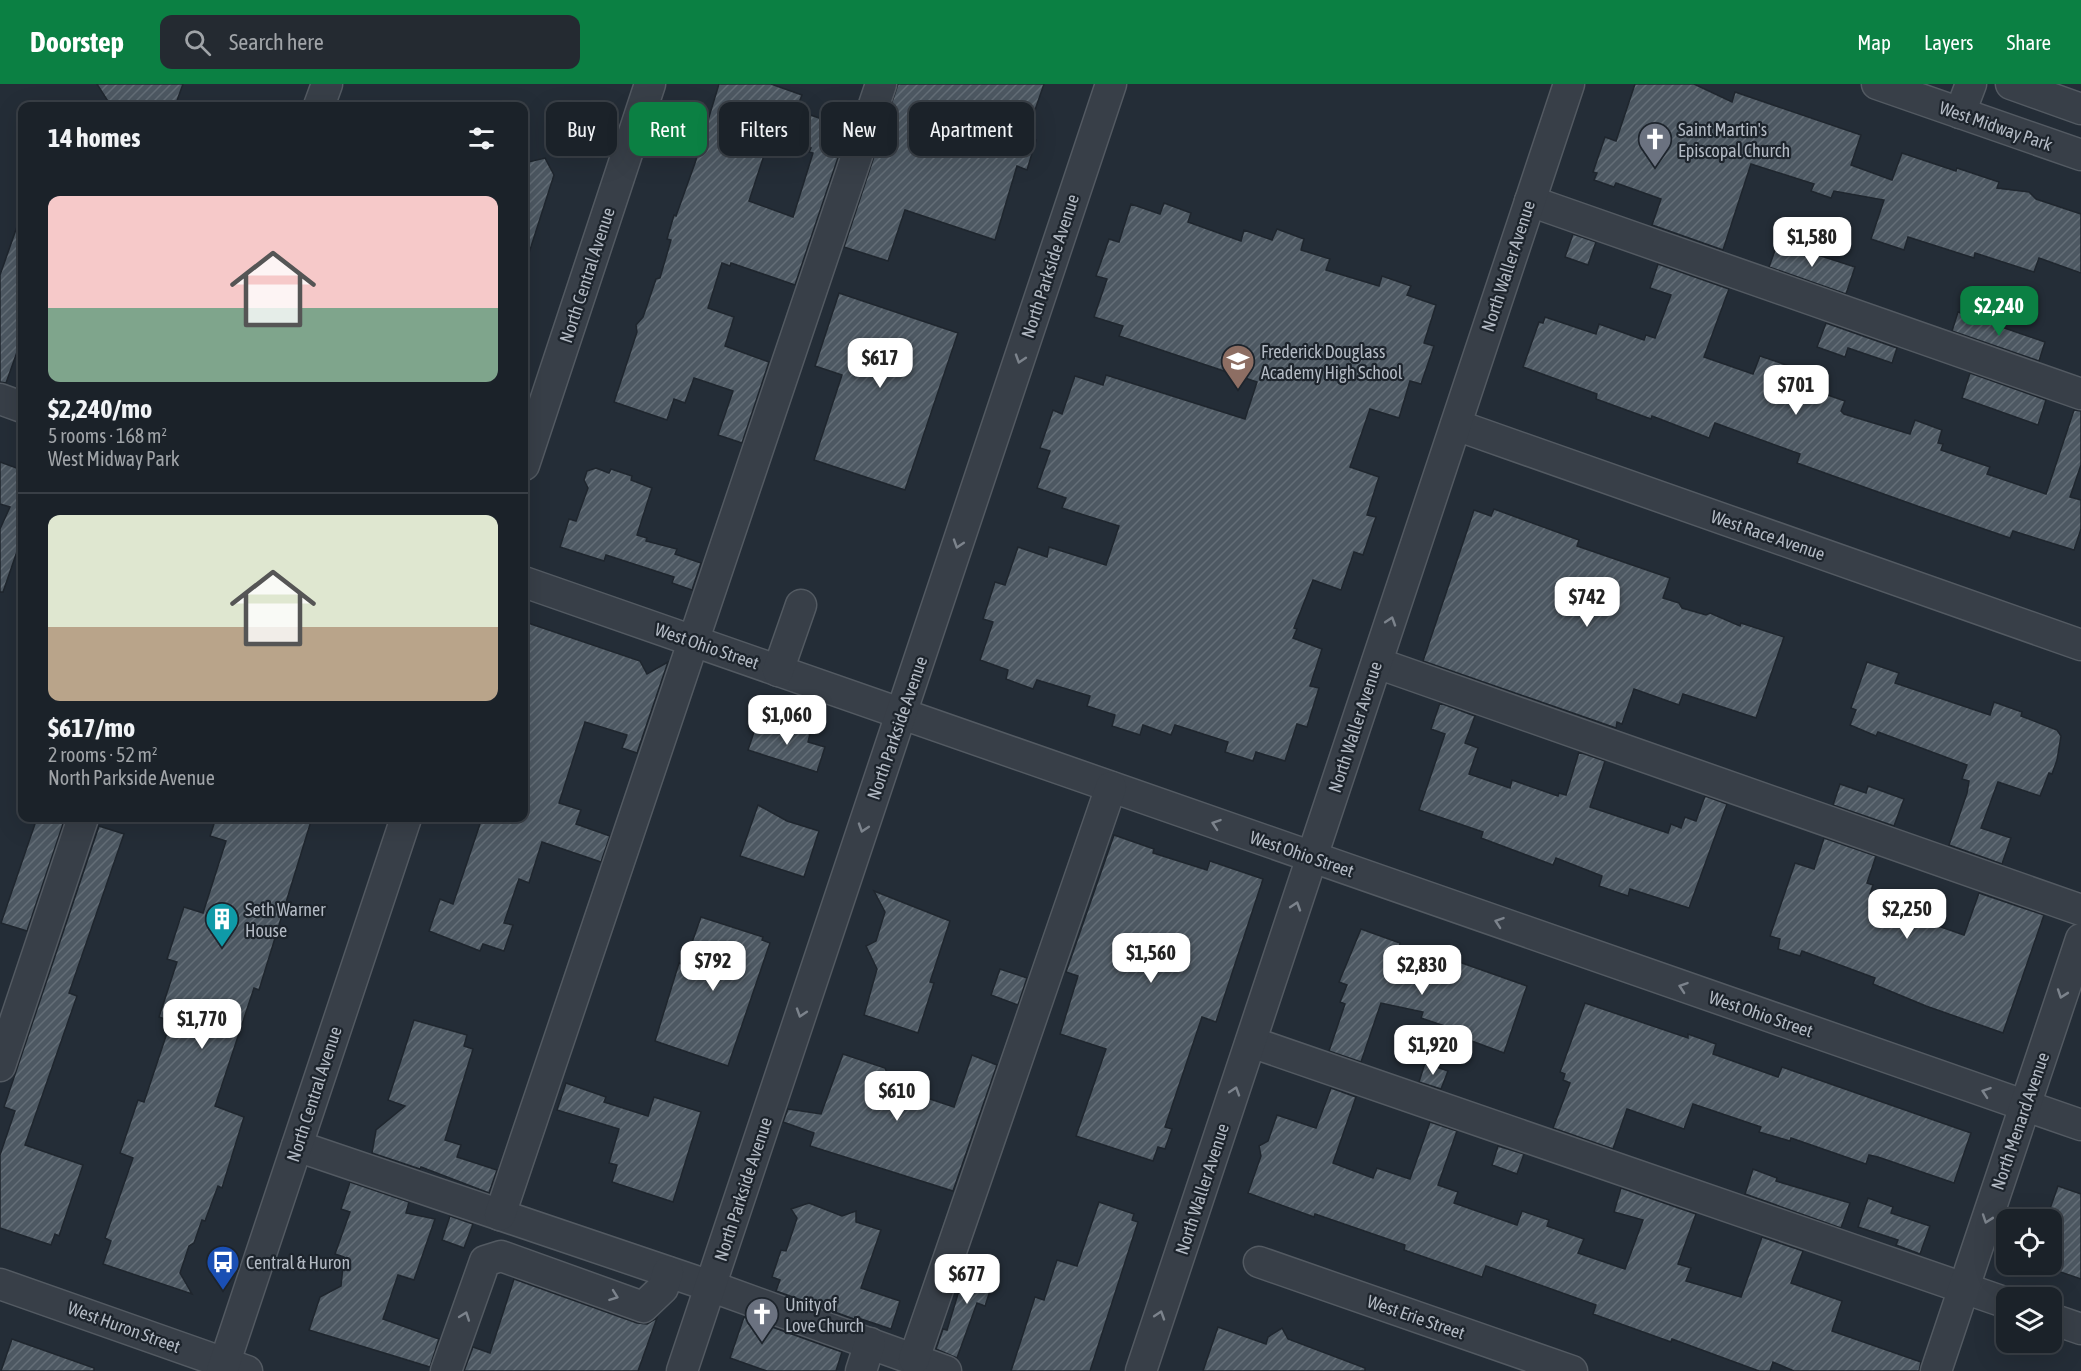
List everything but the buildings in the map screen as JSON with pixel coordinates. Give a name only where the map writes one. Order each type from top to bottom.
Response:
[{"type":"street","points":[[320,102],[327,84]]},
{"type":"street","name":"North Central Avenue","points":[[528,453],[650,84]]},
{"type":"street","points":[[500,1215],[881,84]]},
{"type":"street","name":"North Parkside Avenue","points":[[682,1371],[1111,84]]},
{"type":"street","name":"North Waller Avenue","points":[[1141,1371],[1569,84]]},
{"type":"street","name":"West Midway Park","points":[[1877,84],[2081,155]]},
{"type":"street","points":[[1960,113],[1971,84]]},
{"type":"street","points":[[2011,84],[2081,109]]},
{"type":"street","points":[[1530,201],[2081,394]]},
{"type":"street","points":[[0,399],[18,406]]},
{"type":"street","name":"West Race Avenue","points":[[1455,425],[2081,645]]},
{"type":"street","name":"West Ohio Street","points":[[528,583],[2081,1125]]},
{"type":"street","points":[[778,671],[801,605]]},
{"type":"street","points":[[1377,663],[2081,910]]},
{"type":"street","points":[[914,1359],[1111,787]]},
{"type":"street","points":[[0,1066],[82,822]]},
{"type":"street","name":"North Central Avenue","points":[[231,1368],[297,1146],[405,822]]},
{"type":"street","name":"North Menard Avenue","points":[[1936,1371],[2081,939]]},
{"type":"street","points":[[1251,1042],[1996,1299]]},
{"type":"street","points":[[297,1146],[711,1286],[865,1357],[914,1359],[946,1371]]},
{"type":"street","points":[[446,1371],[485,1261],[501,1256],[643,1306],[663,1288],[668,1272]]},
{"type":"street","name":"West Erie Street","points":[[1259,1262],[1572,1371]]},
{"type":"street","name":"West Huron Street","points":[[0,1284],[231,1368]]},
{"type":"street","points":[[2062,1322],[2081,1329]]},
{"type":"place","name":"Saint Martin's Episcopal Church","points":[[1655,168]]},
{"type":"place","name":"Frederick Douglass Academy High School","points":[[1238,390]]},
{"type":"place","name":"Seth Warner House","points":[[222,948]]},
{"type":"place","name":"Central & Huron","points":[[223,1291]]},
{"type":"place","name":"Unity of Love Church","points":[[762,1343]]}]
